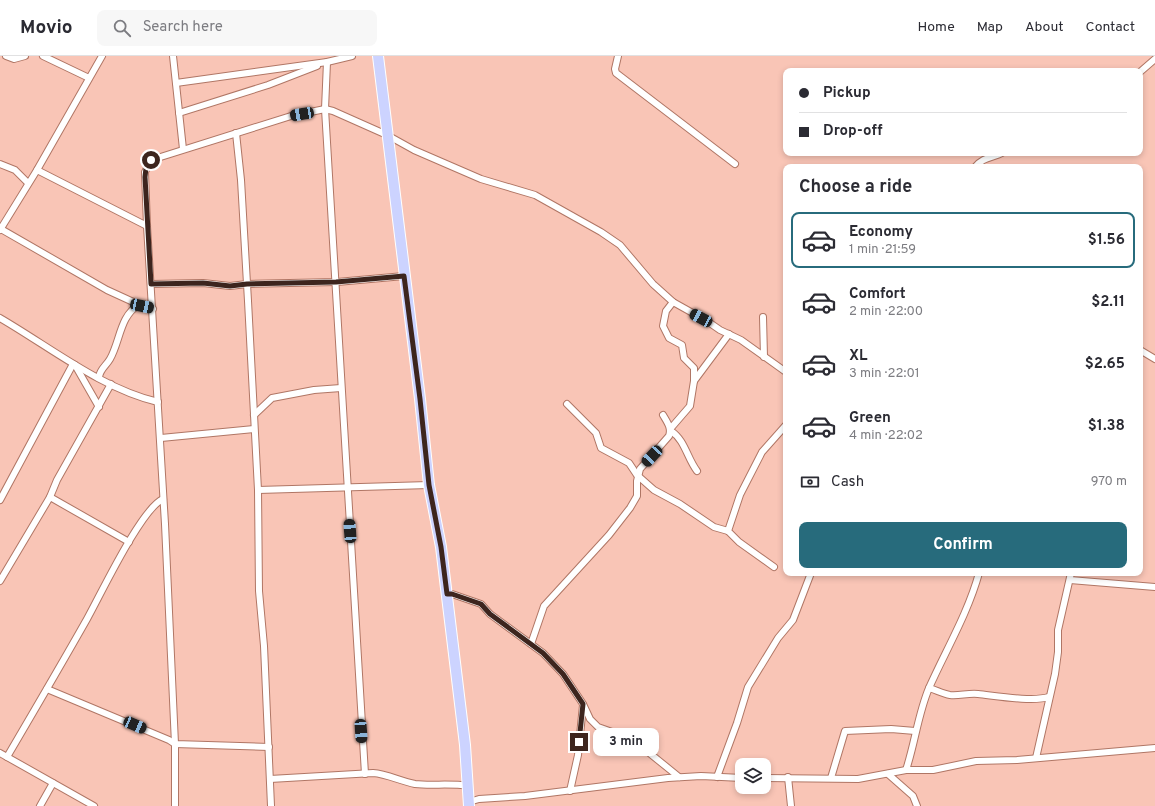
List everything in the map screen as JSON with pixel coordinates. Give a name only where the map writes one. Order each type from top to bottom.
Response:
[{"type":"main road","points":[[378,56],[420,399],[429,485],[441,547],[447,594],[465,745],[469,804]]},
{"type":"street","points":[[6,56],[14,59],[25,56]]},
{"type":"street","points":[[43,56],[89,78]]},
{"type":"street","points":[[102,56],[37,170],[0,229],[106,290],[139,305],[153,309]]},
{"type":"street","points":[[173,56],[183,149]]},
{"type":"street","points":[[179,113],[268,85],[301,71],[352,56]]},
{"type":"street","points":[[618,56],[615,69],[616,73],[735,164]]},
{"type":"street","points":[[1143,69],[1155,59]]},
{"type":"street","points":[[176,83],[327,63]]},
{"type":"street","points":[[327,63],[325,109],[364,774]]},
{"type":"street","points":[[175,806],[175,744],[161,438],[145,177],[148,163],[156,157],[291,116],[325,109],[333,111],[387,135],[414,150],[481,179],[535,195],[601,232],[620,245],[653,284],[673,302],[746,343],[783,370]]},
{"type":"street","points":[[236,133],[241,180],[258,490],[259,591],[264,646],[271,806]]},
{"type":"street","points":[[978,164],[983,158],[995,156]]},
{"type":"street","points":[[0,164],[15,170],[28,183]]},
{"type":"street","points":[[37,170],[147,226]]},
{"type":"street","points":[[151,284],[203,283],[230,286],[247,284],[336,282],[404,276]]},
{"type":"street","points":[[531,644],[541,613],[550,598],[606,539],[637,499],[638,475],[642,466],[669,436],[671,430],[690,406],[694,381],[694,368],[684,358],[682,345],[669,338],[662,326],[666,311],[673,302]]},
{"type":"street","points":[[99,377],[100,371],[111,358],[121,329],[133,308],[139,305]]},
{"type":"street","points":[[763,317],[764,357]]},
{"type":"street","points":[[0,318],[74,364],[111,384],[137,397],[158,402]]},
{"type":"street","points":[[694,381],[729,334]]},
{"type":"street","points":[[1143,352],[1155,359]]},
{"type":"street","points":[[74,364],[99,407]]},
{"type":"street","points":[[0,500],[74,364]]},
{"type":"street","points":[[0,581],[50,497],[56,480],[111,384]]},
{"type":"street","points":[[254,415],[272,398],[314,390],[341,388]]},
{"type":"street","points":[[567,404],[596,433],[601,448],[629,463],[638,475],[654,490],[680,504],[714,527],[728,531],[739,542],[774,566]]},
{"type":"street","points":[[663,415],[671,430],[681,441],[691,464],[697,471]]},
{"type":"street","points":[[728,531],[740,495],[762,452],[783,428]]},
{"type":"street","points":[[161,438],[254,429]]},
{"type":"street","points":[[258,490],[429,485]]},
{"type":"street","points":[[50,497],[129,542]]},
{"type":"street","points":[[7,757],[47,690],[129,542],[147,513],[156,502],[163,499]]},
{"type":"street","points":[[717,777],[737,723],[748,687],[778,638],[795,616],[810,576]]},
{"type":"street","points":[[906,770],[914,745],[915,731],[929,688],[950,647],[978,576]]},
{"type":"street","points":[[1036,758],[1056,666],[1058,630],[1071,576]]},
{"type":"street","points":[[1070,580],[1155,587]]},
{"type":"street","points":[[447,594],[452,594],[481,604],[490,614],[543,653],[563,674],[583,704],[590,719],[598,727],[632,739],[679,777]]},
{"type":"street","points":[[929,688],[948,695],[977,694],[1001,698],[1011,697],[1040,699],[1049,697]]},
{"type":"street","points":[[47,690],[122,719],[175,744],[269,747]]},
{"type":"street","points":[[570,791],[578,755],[583,704]]},
{"type":"street","points":[[830,778],[845,731],[891,729],[915,731]]},
{"type":"street","points":[[771,778],[858,779],[906,770],[933,770],[976,762],[1155,748]]},
{"type":"street","points":[[0,753],[94,806]]},
{"type":"street","points":[[270,779],[382,773],[397,780],[417,784],[456,784],[468,786]]},
{"type":"street","points":[[888,774],[913,796],[917,806]]},
{"type":"street","points":[[469,804],[479,799],[525,796],[679,777],[735,778]]},
{"type":"street","points":[[788,777],[791,806]]},
{"type":"street","points":[[40,806],[53,783]]},
{"type":"route","points":[[151,160],[148,163],[145,172],[148,251],[151,284],[203,283],[236,286],[247,284],[336,282],[404,276],[420,399],[429,485],[441,547],[447,594],[452,594],[481,604],[490,614],[543,653],[563,674],[583,704],[579,742]]}]
